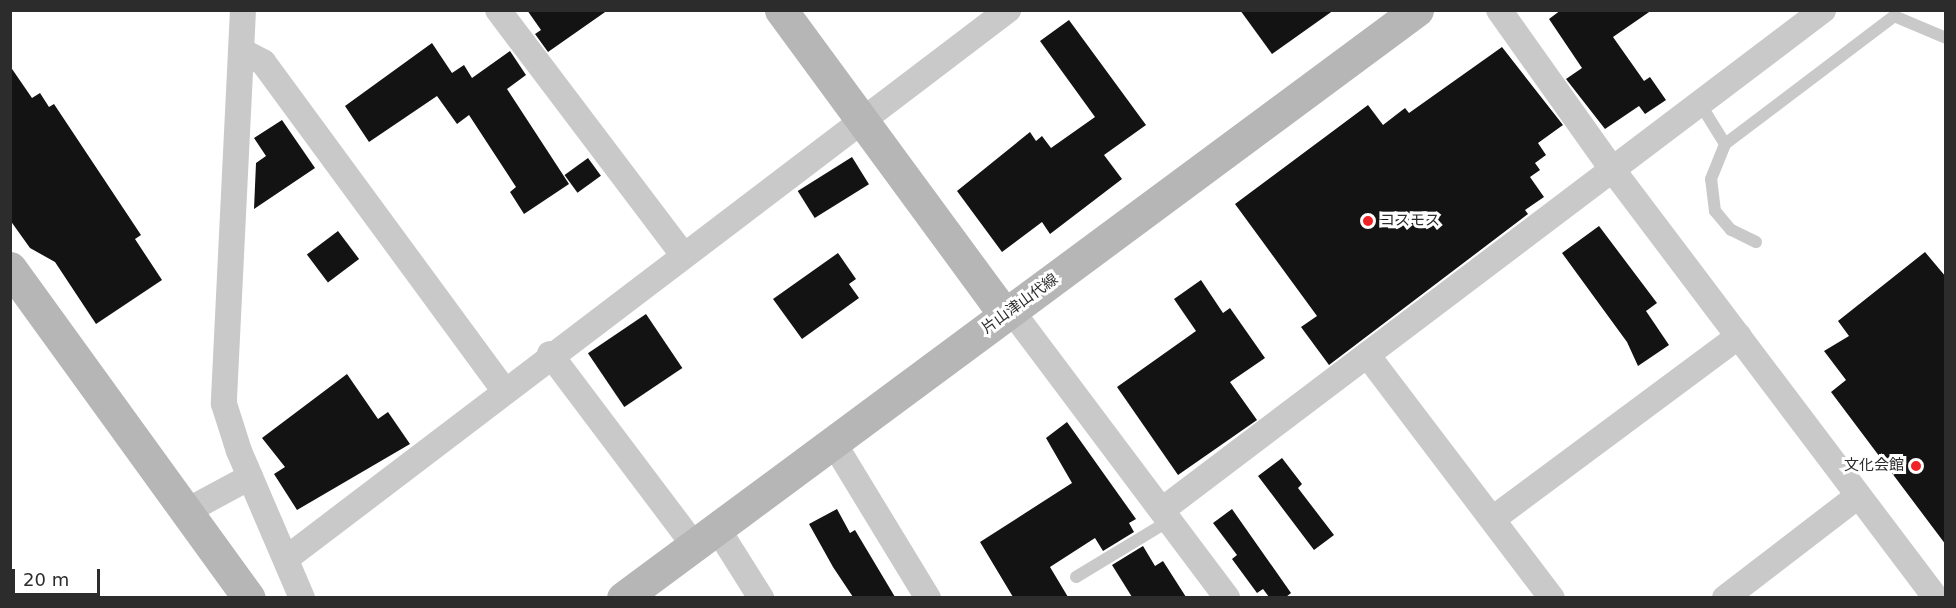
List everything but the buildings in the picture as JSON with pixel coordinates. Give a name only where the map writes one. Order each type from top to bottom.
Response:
[{"type":"main road","points":[[781,10],[862,122],[1008,313]]},
{"type":"main road","name":"片山津山代線","points":[[623,597],[1417,10]]},
{"type":"main road","points":[[10,268],[185,512],[249,597]]},
{"type":"street","points":[[243,10],[224,404],[250,477],[302,597]]},
{"type":"street","points":[[498,10],[683,255]]},
{"type":"street","points":[[287,558],[550,354],[862,122],[1008,10]]},
{"type":"street","points":[[1499,10],[1612,169],[1936,597]]},
{"type":"street","points":[[1166,515],[1368,356],[1699,102],[1823,10]]},
{"type":"street","points":[[242,51],[263,62],[504,389]]},
{"type":"street","points":[[1008,313],[1227,597]]},
{"type":"street","points":[[1494,518],[1739,336]]},
{"type":"street","points":[[550,354],[761,597]]},
{"type":"street","points":[[1368,356],[1494,518],[1552,597]]},
{"type":"street","points":[[833,442],[928,597]]},
{"type":"street","points":[[185,512],[250,477]]},
{"type":"street","points":[[1725,597],[1858,496]]},
{"type":"lane","points":[[1756,242],[1731,230],[1715,212],[1711,179],[1725,144],[1892,13],[1946,38]]},
{"type":"lane","points":[[1699,102],[1725,144]]},
{"type":"lane","points":[[1076,577],[1166,515]]},
{"type":"place","name":"コスモス","points":[[1368,221]]},
{"type":"place","name":"文化会館","points":[[1916,466]]}]
